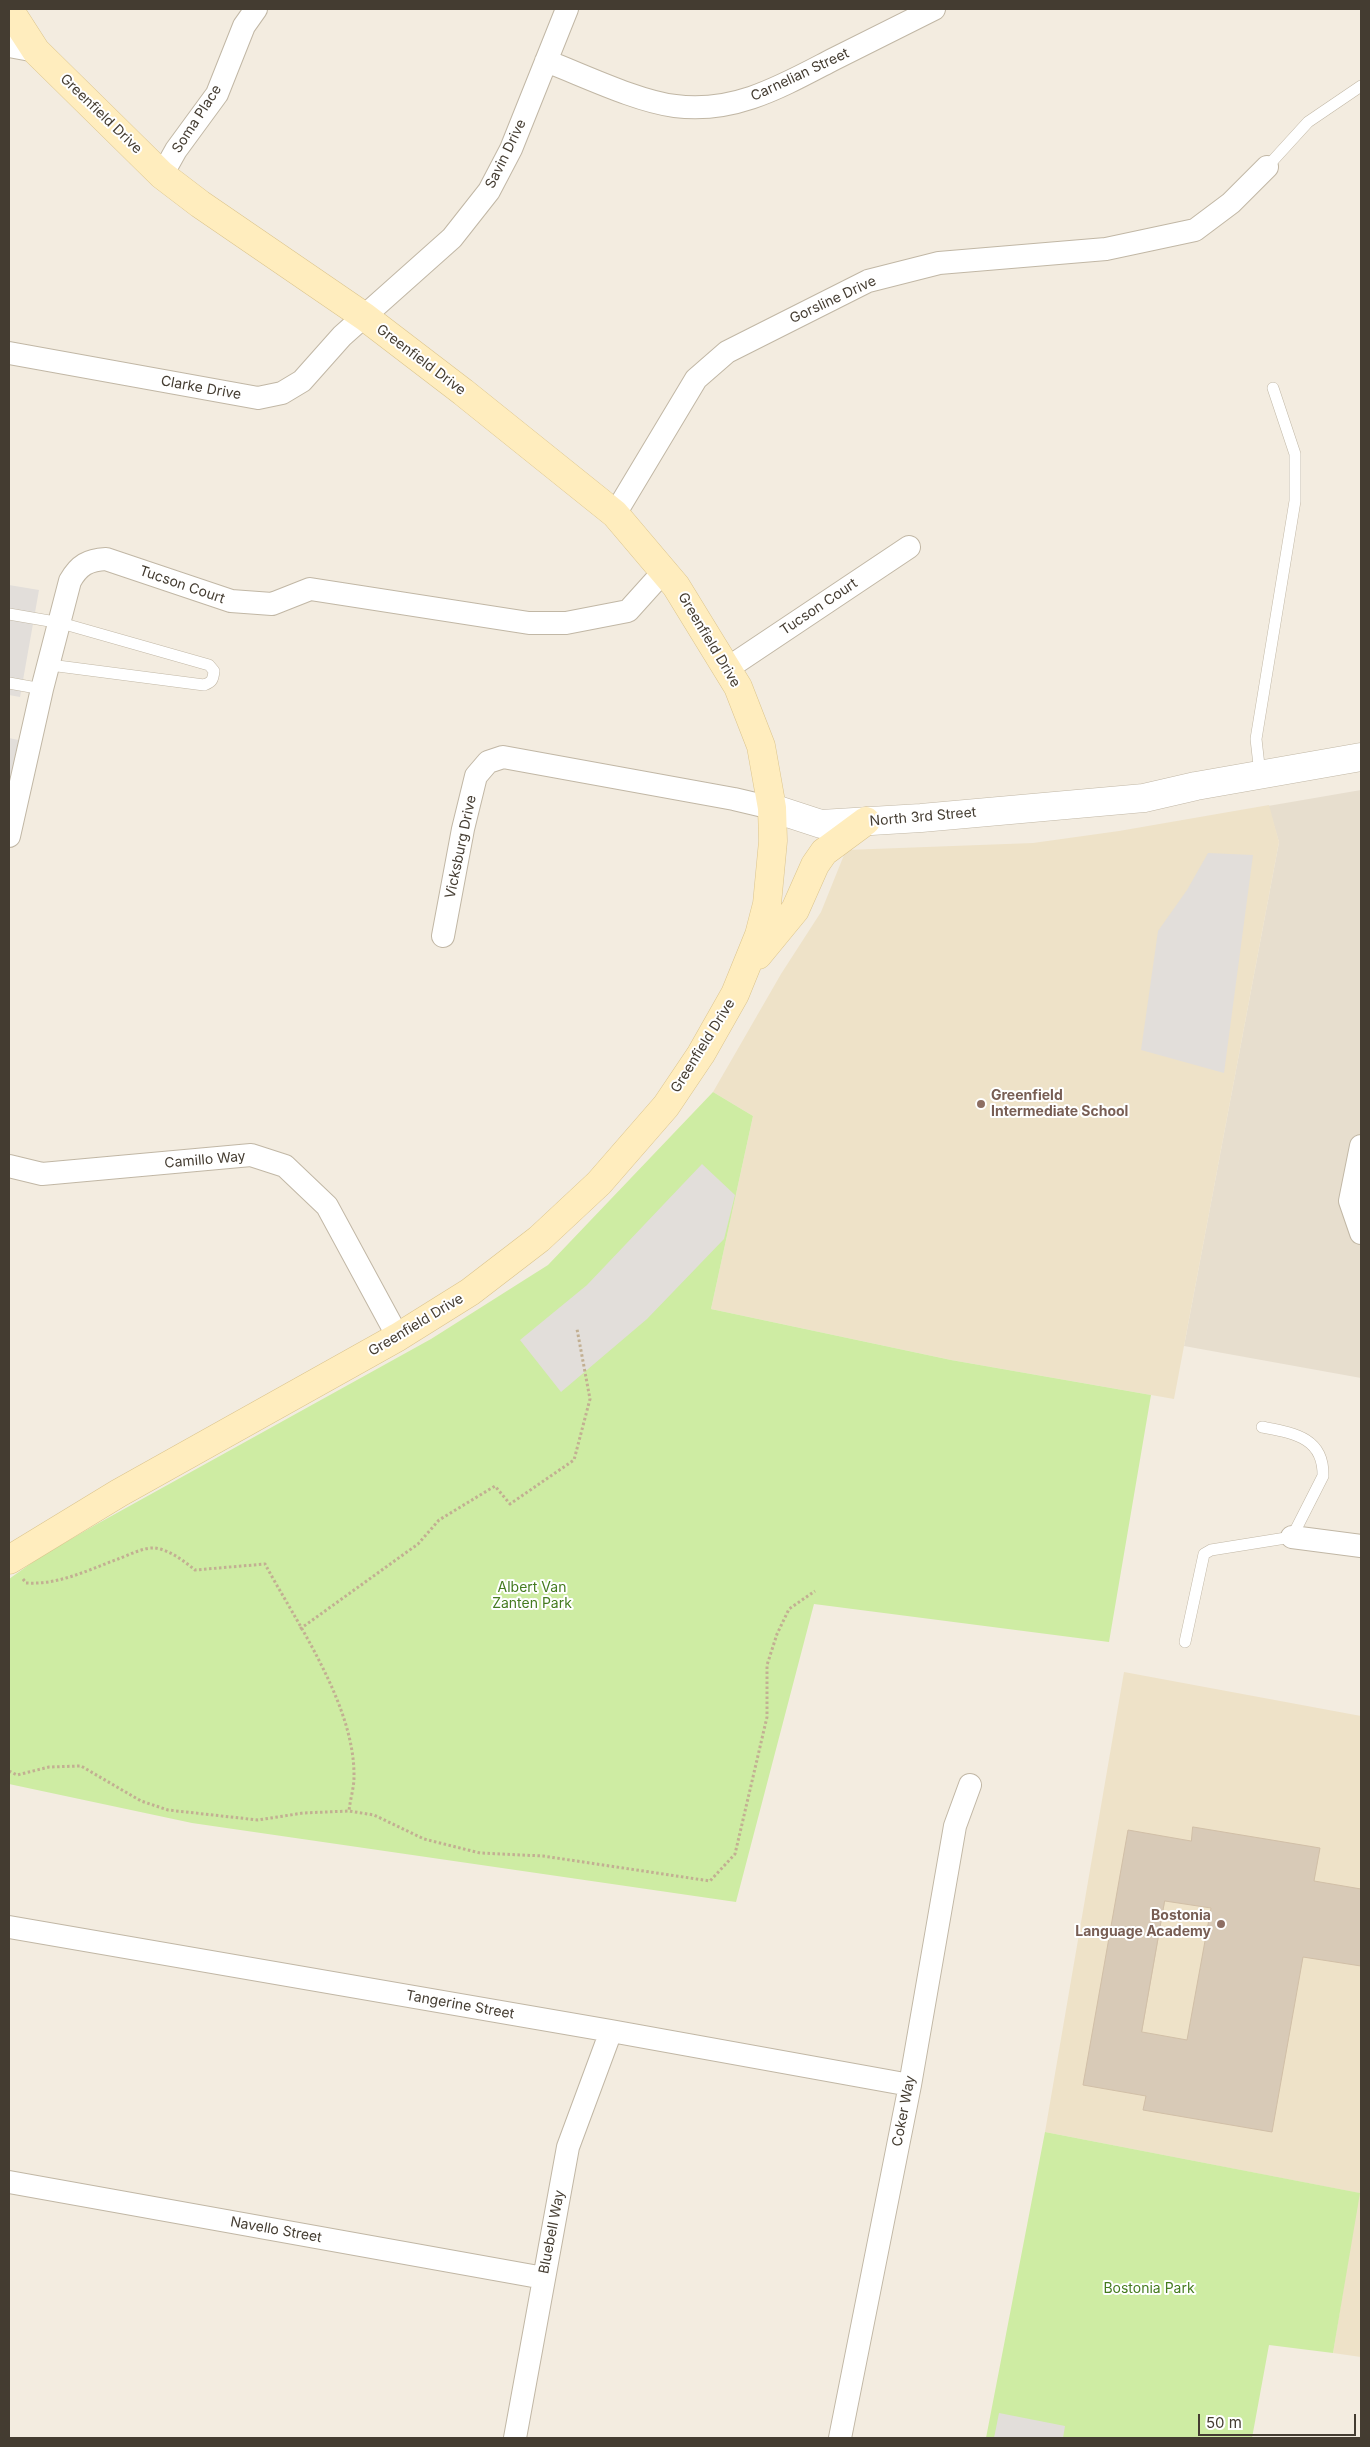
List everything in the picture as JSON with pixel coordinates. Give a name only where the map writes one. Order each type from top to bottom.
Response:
[{"type":"main road","name":"Greenfield Drive","points":[[9,9],[36,51],[162,175],[200,204],[365,317],[463,392],[615,514],[676,586],[728,668],[751,716],[761,746],[772,808],[773,849],[767,904],[749,965],[720,1022],[666,1106],[599,1183],[539,1239],[470,1292],[398,1337],[119,1493],[15,1568]]},
{"type":"main road","points":[[749,965],[795,910],[815,865],[824,852],[866,821]]},
{"type":"street","name":"Soma Place","points":[[162,175],[176,150],[217,94],[244,26],[256,9]]},
{"type":"street","name":"Savin Drive","points":[[365,317],[452,238],[489,191],[511,149],[567,9]]},
{"type":"street","name":"Carnelian Street","points":[[546,61],[652,101],[682,106],[720,106],[746,101],[771,92],[934,9]]},
{"type":"street","points":[[9,46],[36,51]]},
{"type":"street","name":"Gorsline Drive","points":[[615,514],[696,379],[726,352],[868,280],[939,262],[1106,250],[1195,230],[1232,203],[1267,167]]},
{"type":"street","name":"Clarke Drive","points":[[9,353],[258,398],[282,393],[302,381],[342,336],[365,317]]},
{"type":"street","name":"Tucson Court","points":[[728,668],[908,547]]},
{"type":"street","name":"Tucson Court","points":[[9,836],[42,689],[50,665],[70,581],[77,568],[92,560],[106,559],[232,601],[272,604],[310,589],[529,623],[566,623],[628,611],[664,571]]},
{"type":"street","name":"North 3rd Street","points":[[488,762],[503,757],[734,799],[772,808],[821,824],[1144,798],[1260,774],[1361,758]]},
{"type":"street","name":"Vicksburg Drive","points":[[442,936],[463,829],[476,776],[488,762]]},
{"type":"street","points":[[1361,1146],[1350,1201],[1361,1233]]},
{"type":"street","name":"Camillo Way","points":[[9,1166],[42,1174],[251,1155],[285,1166],[327,1206],[398,1337]]},
{"type":"street","points":[[1292,1537],[1361,1546]]},
{"type":"street","name":"Coker Way","points":[[840,2438],[910,2086],[955,1826],[970,1785]]},
{"type":"street","name":"Tangerine Street","points":[[9,1927],[611,2031],[910,2086]]},
{"type":"street","name":"Bluebell Way","points":[[515,2438],[568,2147],[611,2031]]},
{"type":"street","name":"Navello Street","points":[[9,2182],[544,2278]]},
{"type":"lane","points":[[1267,167],[1308,122],[1361,86]]},
{"type":"lane","points":[[1260,774],[1256,739],[1296,501],[1295,454],[1272,388]]},
{"type":"lane","points":[[9,614],[61,622],[209,665],[214,671],[211,682],[204,685],[50,665]]},
{"type":"lane","points":[[9,683],[42,689]]},
{"type":"lane","points":[[1185,1642],[1204,1554],[1211,1550],[1292,1537],[1322,1476],[1323,1465],[1316,1450],[1306,1438],[1297,1434],[1262,1427]]},
{"type":"path","points":[[300,1629],[418,1544],[439,1520],[495,1486],[510,1504],[574,1460],[590,1399],[577,1329]]},
{"type":"path","points":[[15,1568],[26,1583],[45,1584],[74,1576],[136,1552],[155,1548],[180,1558],[195,1570],[265,1564],[339,1699],[346,1724],[354,1777],[349,1811]]},
{"type":"path","points":[[9,1771],[17,1775],[49,1767],[81,1766],[141,1801],[168,1810],[258,1820],[303,1812],[349,1811],[374,1814],[424,1840],[480,1853],[544,1856],[710,1881],[736,1854],[767,1717],[767,1665],[777,1634],[789,1608],[815,1591]]},
{"type":"shaded area","points":[[9,585],[39,590],[20,697],[9,695]]},
{"type":"shaded area","points":[[9,738],[23,741],[9,803]]},
{"type":"shaded area","points":[[1361,790],[1361,1378],[1184,1346],[1279,842],[1268,806]]},
{"type":"shaded area","name":"Greenfield Intermediate School","points":[[1269,805],[1279,842],[1174,1399],[951,1360],[711,1309],[753,1116],[713,1092],[781,974],[821,912],[846,850],[1033,843],[1119,831]]},
{"type":"shaded area","points":[[1208,853],[1253,855],[1224,1073],[1141,1050],[1158,931],[1187,890]]},
{"type":"shaded area","points":[[702,1164],[735,1195],[724,1239],[647,1319],[561,1392],[520,1340],[587,1285]]},
{"type":"shaded area","name":"Bostonia Language Academy","points":[[1124,1672],[1361,1716],[1361,2357],[1333,2353],[1359,2193],[1045,2132]]},
{"type":"shaded area","points":[[999,2413],[1065,2426],[1063,2438],[994,2438]]},
{"type":"green space","name":"Albert Van Zanten Park","points":[[713,1092],[753,1116],[711,1309],[951,1360],[1151,1395],[1109,1642],[814,1604],[736,1902],[192,1823],[9,1784],[9,1579],[40,1557],[97,1524],[431,1339],[548,1265]]},
{"type":"green space","name":"Bostonia Park","points":[[1045,2132],[1360,2193],[1333,2353],[1269,2345],[1252,2438],[986,2438]]},
{"type":"building","points":[[1193,1827],[1320,1848],[1314,1881],[1361,1889],[1361,1966],[1303,1957],[1272,2132],[1143,2110],[1146,2096],[1083,2085],[1128,1830],[1191,1841]],"holes":[[[1165,1901],[1211,1908],[1187,2040],[1142,2032]]]},
{"type":"place","name":"Greenfield Intermediate School","points":[[981,1104]]},
{"type":"place","name":"Bostonia Language Academy","points":[[1221,1924]]}]
